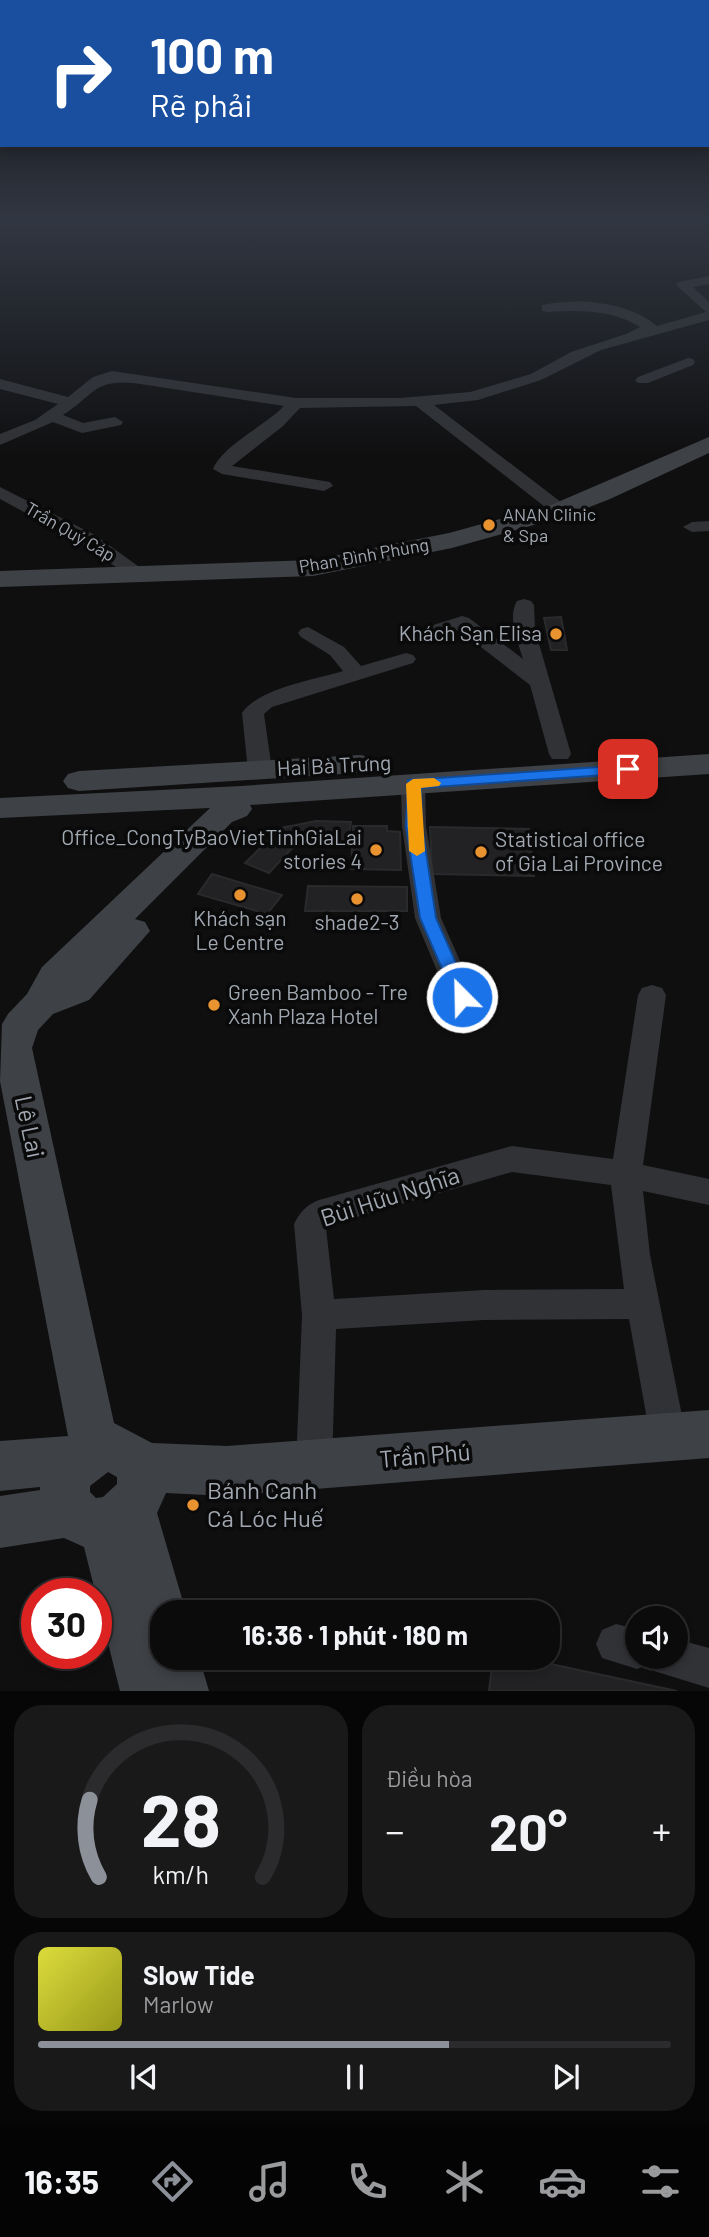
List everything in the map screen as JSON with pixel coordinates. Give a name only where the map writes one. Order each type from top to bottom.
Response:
[{"type":"main road","name":"Phan Đình Phùng","points":[[0,579],[313,568],[452,540],[560,510],[602,494],[709,444]]},
{"type":"main road","name":"Hai Bà Trưng","points":[[0,786],[709,745]]},
{"type":"main road","points":[[0,808],[238,802],[413,784],[709,764]]},
{"type":"main road","points":[[20,1018],[76,990],[241,816],[238,802],[260,770]]},
{"type":"main road","name":"Lê Lai","points":[[20,1018],[13,1048],[87,1455]]},
{"type":"main road","name":"Trần Phú","points":[[0,1521],[111,1503],[227,1471],[689,1435]]},
{"type":"main road","points":[[0,1466],[87,1455],[113,1447],[130,1453],[111,1503],[148,1691]]},
{"type":"main road","points":[[87,1455],[68,1475],[65,1494],[111,1503]]},
{"type":"main road","points":[[111,1503],[152,1600]]},
{"type":"main road","points":[[175,1670],[181,1691]]},
{"type":"street","points":[[547,308],[619,310],[636,316],[651,327],[606,345]]},
{"type":"street","points":[[0,440],[32,428],[71,403],[98,380],[112,376],[296,403],[420,402],[491,393],[536,377],[576,355],[709,316]]},
{"type":"street","points":[[643,380],[688,362]]},
{"type":"street","points":[[0,384],[71,403]]},
{"type":"street","points":[[420,402],[560,510]]},
{"type":"street","points":[[296,403],[277,424],[225,461],[222,469],[324,486]]},
{"type":"street","points":[[51,416],[107,441]]},
{"type":"street","points":[[82,428],[115,422]]},
{"type":"street","name":"Trần Quý Cáp","points":[[0,492],[88,539],[139,574]]},
{"type":"street","points":[[524,605],[525,630],[560,754]]},
{"type":"street","points":[[430,632],[462,622],[542,684]]},
{"type":"street","points":[[308,633],[337,651],[356,674]]},
{"type":"street","points":[[260,770],[253,713],[256,708],[264,702],[406,659]]},
{"type":"street","points":[[413,784],[414,826],[428,918],[462,997]]},
{"type":"street","points":[[652,995],[626,1174],[643,1304],[689,1435]]},
{"type":"street","name":"Bùi Hữu Nghĩa","points":[[314,1465],[319,1315],[310,1224],[319,1214],[512,1159],[626,1174],[709,1192]]},
{"type":"street","points":[[319,1315],[484,1305],[643,1304]]},
{"type":"street","points":[[688,1662],[709,1668]]},
{"type":"building","name":"Khách Sạn Elisa","points":[[561,617],[567,650],[551,650],[544,618]]},
{"type":"building","points":[[316,821],[351,822],[348,842],[315,840],[296,844],[269,873],[245,863],[281,828]]},
{"type":"building","name":"Office_CongTyBaoVietTinhGiaLai stories 4","points":[[353,826],[387,826],[387,831],[400,832],[401,870],[351,869]]},
{"type":"building","name":"Statistical office of Gia Lai Province","points":[[430,827],[529,829],[534,876],[432,874]]},
{"type":"building","name":"Khách sạn Le Centre","points":[[212,874],[282,895],[267,914],[198,894]]},
{"type":"building","name":"shade2-3","points":[[308,886],[407,887],[407,911],[305,911]]},
{"type":"building","points":[[560,1666],[677,1691],[489,1691],[491,1670],[560,1670]]},
{"type":"slow traffic","points":[[417,851],[413,784],[434,783]]},
{"type":"place","name":"ANAN Clinic & Spa","points":[[489,525]]},
{"type":"place","name":"Khách Sạn Elisa","points":[[556,634]]},
{"type":"place","name":"Office_CongTyBaoVietTinhGiaLai stories 4","points":[[376,850]]},
{"type":"place","name":"Statistical office of Gia Lai Province","points":[[481,852]]},
{"type":"place","name":"Khách sạn Le Centre","points":[[240,895]]},
{"type":"place","name":"shade2-3","points":[[357,899]]},
{"type":"place","name":"Green Bamboo - Tre Xanh Plaza Hotel","points":[[214,1005]]},
{"type":"place","name":"Bánh Canh Cá Lóc Huế","points":[[193,1505]]},
{"type":"route","points":[[462,997],[428,918],[414,826],[413,784],[628,769]]}]
